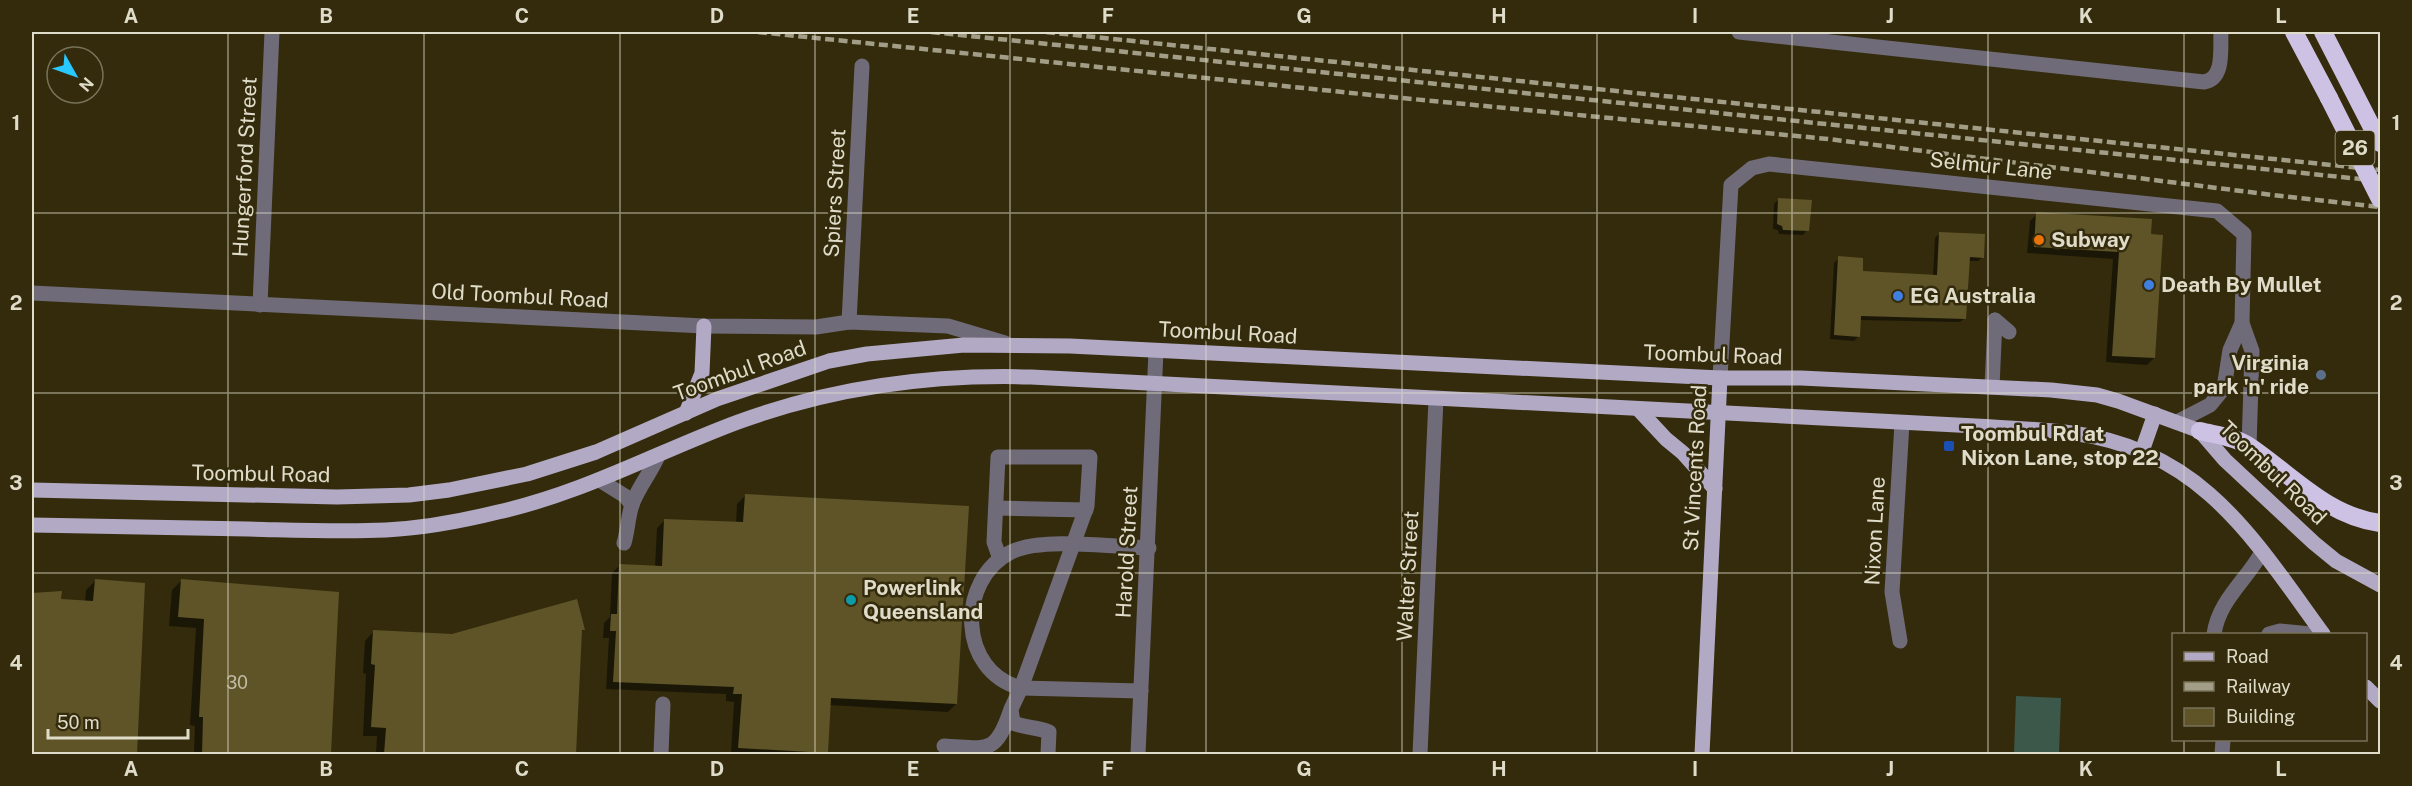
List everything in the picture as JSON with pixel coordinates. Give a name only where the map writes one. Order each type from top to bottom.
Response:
[{"type":"highway","name":"26","points":[[2294,32],[2380,199]]},
{"type":"highway","name":"26","points":[[2323,32],[2380,143]]},
{"type":"highway","points":[[2200,431],[2239,441],[2326,503],[2346,514],[2380,523]]},
{"type":"main road","points":[[686,413],[702,373],[704,326]]},
{"type":"main road","name":"Toombul Road","points":[[32,490],[316,497],[409,495],[488,483],[560,464],[596,452],[753,385],[829,361],[867,354],[964,345],[1005,344],[1720,378],[1802,378],[2051,390],[2097,395],[2200,431],[2225,460],[2314,543],[2336,561],[2380,585]]},
{"type":"main road","points":[[32,525],[341,531],[388,530],[428,525],[504,511],[601,481],[699,437],[807,399],[884,384],[960,376],[994,376],[2073,433],[2142,451],[2181,471],[2210,492],[2262,552],[2322,633]]},
{"type":"main road","name":"St Vincents Road","points":[[1702,754],[1720,378]]},
{"type":"main road","points":[[1638,409],[1666,439],[1683,453],[1715,489]]},
{"type":"main road","points":[[2142,451],[2155,414]]},
{"type":"main road","points":[[2367,688],[2380,701]]},
{"type":"street","name":"Hungerford Street","points":[[260,305],[272,32]]},
{"type":"street","points":[[1740,32],[2196,82],[2213,79],[2219,66],[2221,32]]},
{"type":"street","name":"Spiers Street","points":[[849,322],[862,66]]},
{"type":"street","name":"Selmur Lane","points":[[1731,185],[1752,168],[1769,164],[2210,210],[2223,216],[2244,234],[2242,323]]},
{"type":"street","name":"St Vincents Road","points":[[1720,378],[1731,185]]},
{"type":"street","name":"Old Toombul Road","points":[[32,293],[704,326],[816,327],[849,322],[948,326],[1005,344]]},
{"type":"street","points":[[1992,387],[1995,320],[2009,332]]},
{"type":"street","points":[[2177,422],[2210,405],[2224,388],[2230,350],[2242,323]]},
{"type":"street","points":[[2242,323],[2252,351],[2249,447]]},
{"type":"street","name":"Harold Street","points":[[1138,754],[1156,351]]},
{"type":"street","name":"Walter Street","points":[[1420,754],[1436,399]]},
{"type":"street","name":"Nixon Lane","points":[[1900,640],[1892,592],[1902,423]]},
{"type":"street","points":[[624,543],[630,524],[632,505],[641,487],[650,476],[658,456]]},
{"type":"street","points":[[944,746],[984,748],[992,745],[1005,727],[1086,510],[1090,457],[998,457],[994,542],[1000,559]]},
{"type":"street","points":[[601,481],[625,496],[632,505]]},
{"type":"street","points":[[996,508],[1086,510]]},
{"type":"street","points":[[1142,691],[1021,688],[1009,685],[987,668],[978,655],[972,634],[974,593],[989,568],[1012,551],[1030,546],[1149,548]]},
{"type":"street","points":[[2214,633],[2222,606],[2262,552]]},
{"type":"street","points":[[2273,633],[2280,631],[2300,633]]},
{"type":"street","points":[[661,754],[663,704]]},
{"type":"street","points":[[1011,709],[1013,723],[1038,727],[1049,732],[1048,754]]},
{"type":"green space","points":[[2016,696],[2061,698],[2059,754],[2014,754]]},
{"type":"building","points":[[1778,198],[1812,200],[1809,231],[1783,230],[1782,226],[1777,224]]},
{"type":"building","points":[[2036,212],[2152,219],[2151,234],[2163,235],[2155,358],[2112,356],[2119,252],[2034,247]]},
{"type":"building","points":[[1939,232],[1985,234],[1984,258],[1970,257],[1966,319],[1861,316],[1860,337],[1834,335],[1838,256],[1863,258],[1863,271],[1937,275]]},
{"type":"building","name":"Powerlink Queensland","points":[[745,494],[969,506],[957,704],[831,698],[828,753],[738,748],[742,694],[733,694],[734,687],[613,682],[616,631],[610,631],[611,614],[617,614],[619,564],[662,566],[664,519],[743,522]]},
{"type":"building","points":[[95,579],[145,583],[137,754],[32,754],[32,593],[62,591],[61,599],[93,601]]},
{"type":"building","points":[[181,579],[339,592],[331,754],[202,754],[203,717],[199,717],[204,619],[178,617]]},
{"type":"building","points":[[577,599],[585,630],[582,630],[576,754],[384,754],[386,728],[371,727],[375,665],[371,664],[373,630],[452,634]]},
{"type":"railway","points":[[758,32],[1828,139],[2380,207]]},
{"type":"railway","points":[[931,32],[2380,181]]},
{"type":"railway","points":[[1046,32],[2380,170]]},
{"type":"place","name":"Subway","points":[[2039,240]]},
{"type":"place","name":"Death By Mullet","points":[[2149,285]]},
{"type":"place","name":"EG Australia","points":[[1898,296]]},
{"type":"place","name":"Virginia park 'n' ride","points":[[2321,375]]},
{"type":"place","name":"Toombul Rd at Nixon Lane, stop 22","points":[[1949,446]]},
{"type":"place","name":"Powerlink Queensland","points":[[851,600]]}]
